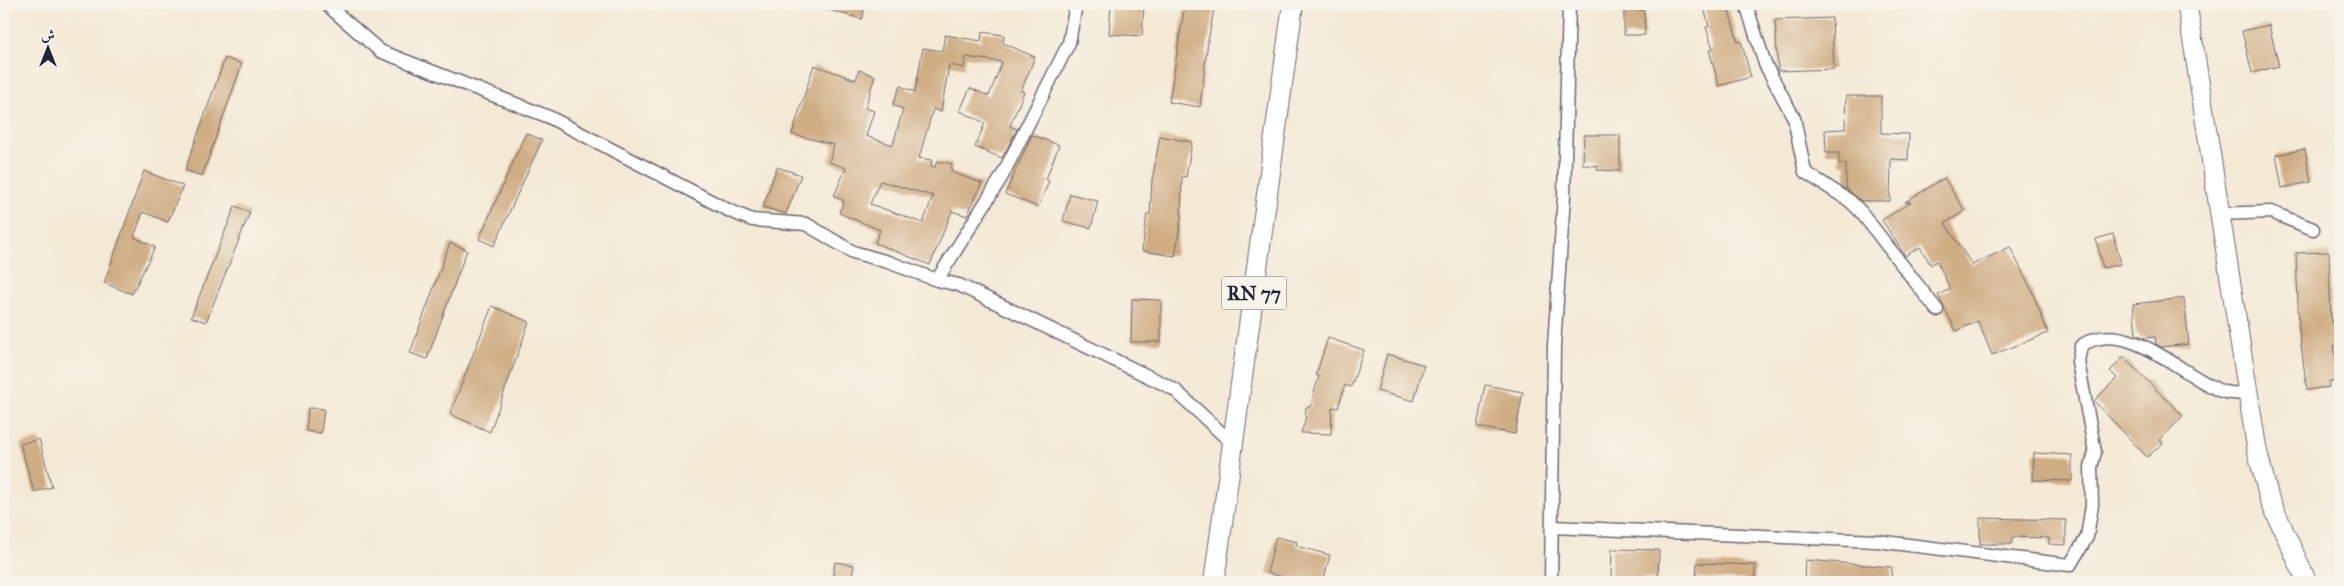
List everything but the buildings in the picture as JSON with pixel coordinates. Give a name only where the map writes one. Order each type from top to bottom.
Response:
[{"type":"main road","name":"RN 77","points":[[1214,582],[1293,4]]},
{"type":"main road","points":[[2187,4],[2262,475],[2269,498],[2307,582]]},
{"type":"street","points":[[326,4],[380,51],[549,117],[730,211],[752,220],[806,224],[853,252],[968,289],[1162,383],[1174,390],[1233,444]]},
{"type":"street","points":[[937,280],[1001,178],[1069,43],[1076,4]]},
{"type":"street","points":[[1551,582],[1554,346],[1564,196],[1569,4]]},
{"type":"street","points":[[1746,4],[1765,64],[1794,118],[1805,172],[1850,201],[1861,212],[1937,310]]},
{"type":"street","points":[[2219,214],[2271,212],[2313,229]]},
{"type":"street","points":[[1552,527],[1877,542],[2070,565],[2087,537],[2092,505],[2091,467],[2095,452],[2078,362],[2082,346],[2098,338],[2122,337],[2221,391],[2248,394]]}]
